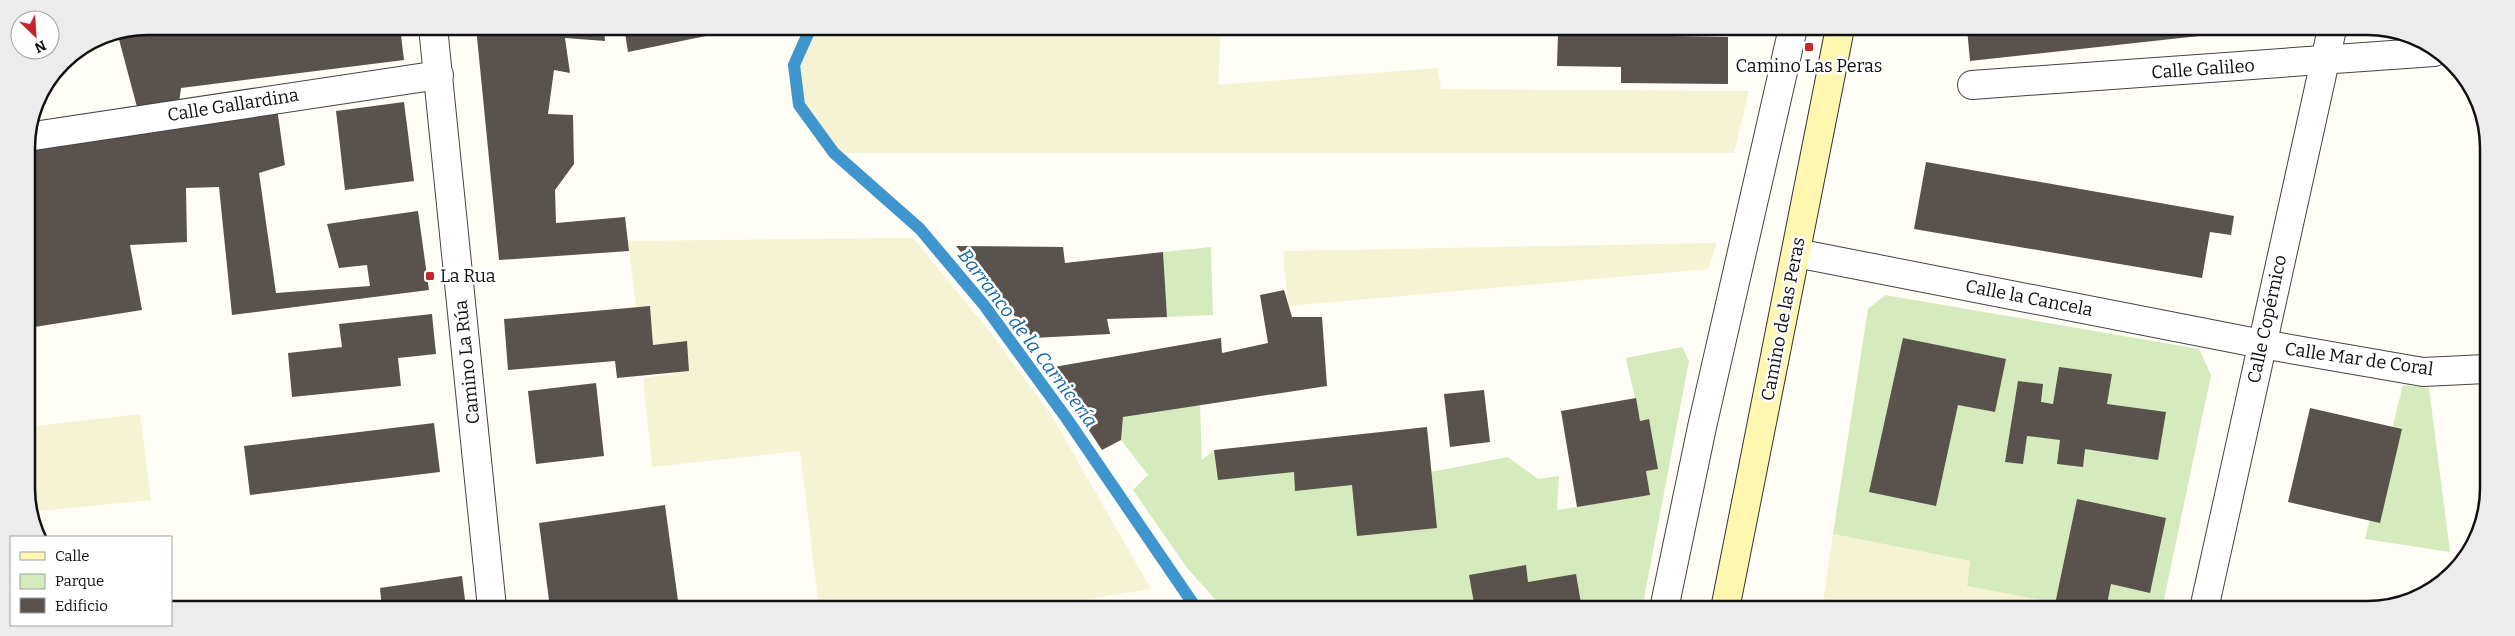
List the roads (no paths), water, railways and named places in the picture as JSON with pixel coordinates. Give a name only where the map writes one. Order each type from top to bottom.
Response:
[{"type":"main road","name":"Camino de las Peras","points":[[1727,601],[1839,35]]},
{"type":"street","name":"Camino La Rúa","points":[[434,35],[491,601]]},
{"type":"street","points":[[1666,601],[1702,427],[1791,35]]},
{"type":"street","name":"Calle Copérnico","points":[[2206,601],[2323,61],[2330,35]]},
{"type":"street","name":"Calle Galileo","points":[[1972,85],[2427,53]]},
{"type":"street","name":"Calle Gallardina","points":[[36,136],[439,75]]},
{"type":"street","name":"Calle la Cancela","points":[[1796,253],[2262,344]]},
{"type":"street","name":"Calle Mar de Coral","points":[[2262,344],[2423,372],[2480,369]]},
{"type":"waterway","name":"Barranco de la Carnicería","points":[[807,35],[794,65],[799,105],[834,153],[920,229],[984,305],[1067,419],[1191,601]]},
{"type":"place","name":"Camino Las Peras","points":[[1809,47]]},
{"type":"place","name":"La Rua","points":[[430,276]]}]
